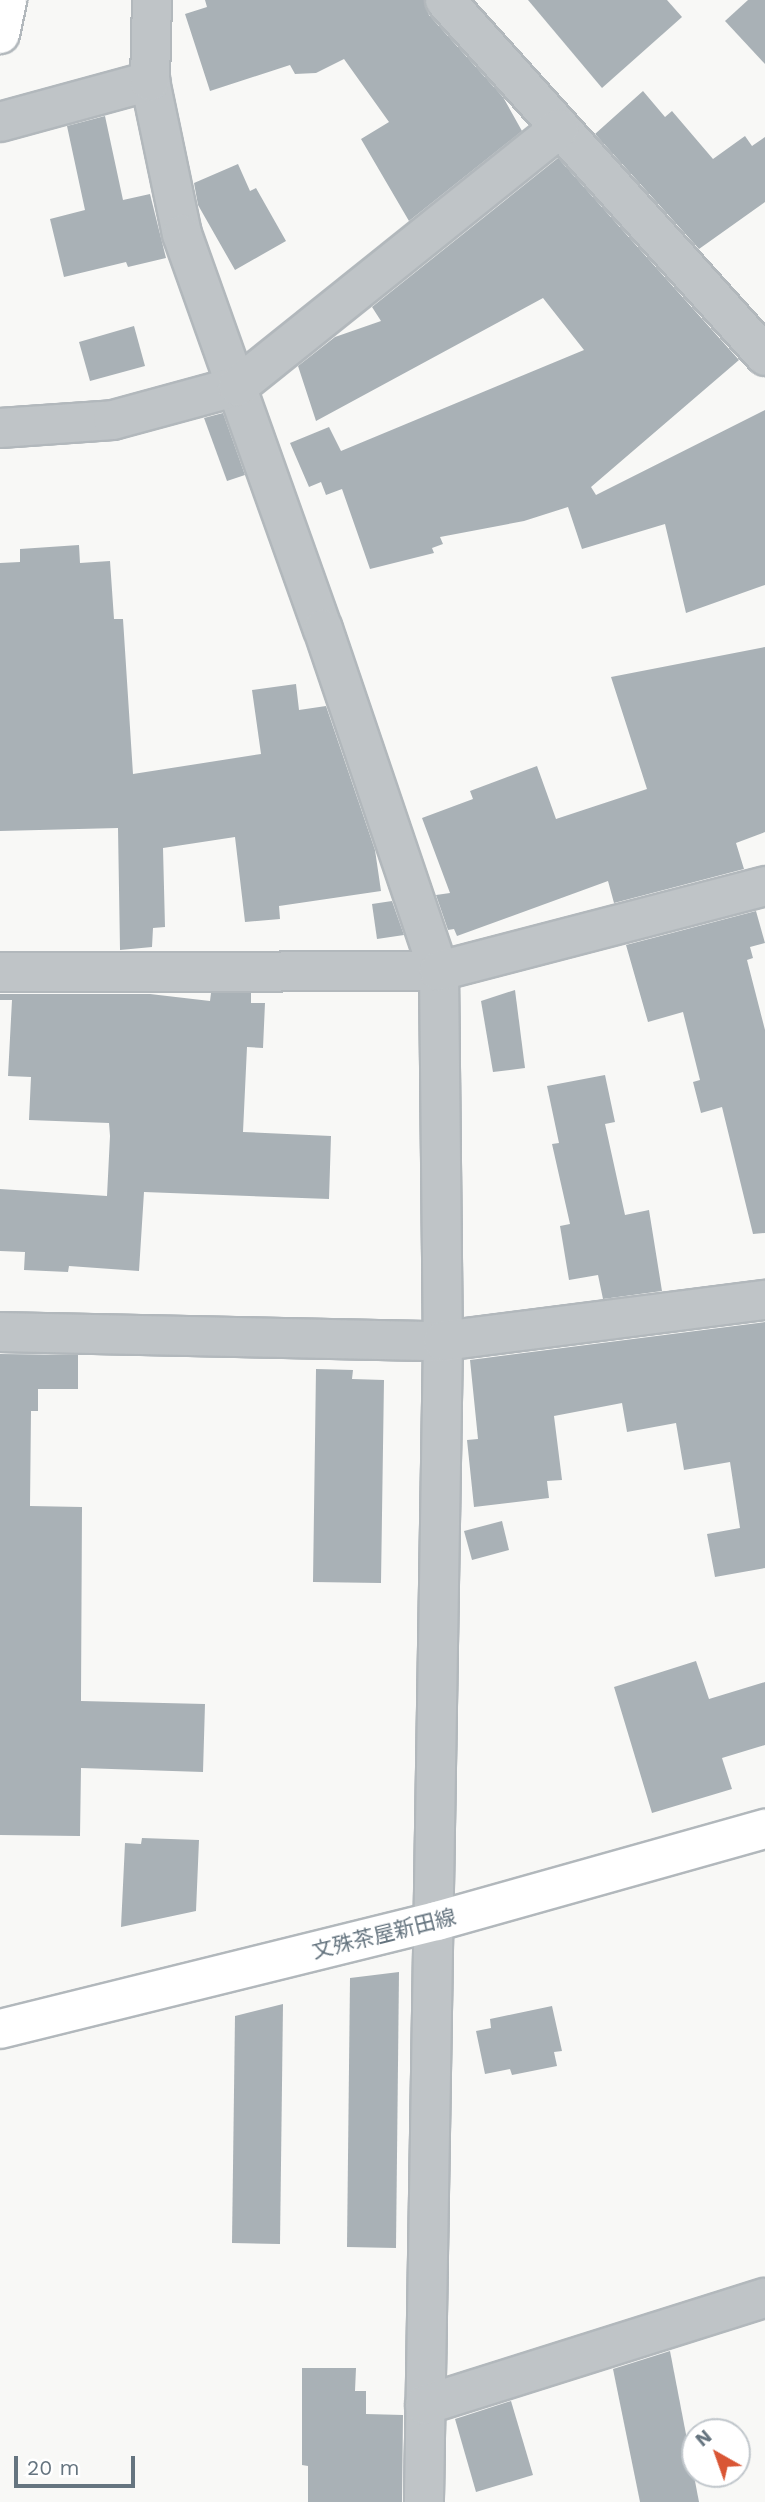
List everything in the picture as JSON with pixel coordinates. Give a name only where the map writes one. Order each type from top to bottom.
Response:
[{"type":"main road","points":[[0,34],[7,0]]},
{"type":"main road","name":"文殊茶屋新田線","points":[[0,2029],[437,1921],[765,1829]]},
{"type":"street","points":[[152,0],[150,81],[182,234],[239,386],[439,971],[443,1340],[437,1921],[424,2502]]},
{"type":"street","points":[[445,0],[765,356]]},
{"type":"street","points":[[0,122],[150,81]]},
{"type":"street","points":[[0,428],[113,420],[239,386],[559,129]]},
{"type":"street","points":[[0,972],[439,971],[765,887]]},
{"type":"street","points":[[0,1332],[443,1340],[765,1300]]},
{"type":"street","points":[[425,2405],[765,2298]]},
{"type":"building","points":[[205,0],[424,0],[429,15],[503,97],[522,131],[409,221],[361,139],[389,122],[344,59],[316,73],[295,74],[290,65],[210,91],[185,14],[207,7]]},
{"type":"building","points":[[528,0],[667,0],[682,17],[602,88]]},
{"type":"building","points":[[748,0],[765,0],[765,64],[725,21]]},
{"type":"building","points":[[643,91],[665,117],[672,111],[713,159],[745,136],[752,146],[765,137],[765,202],[699,249],[595,134]]},
{"type":"building","points":[[105,116],[123,200],[150,194],[166,258],[128,267],[126,262],[64,277],[50,219],[85,210],[67,126]]},
{"type":"building","points":[[558,158],[739,360],[591,487],[596,495],[765,410],[765,585],[686,613],[665,524],[582,549],[568,507],[524,521],[440,537],[443,544],[432,548],[434,553],[370,569],[342,489],[326,495],[321,482],[309,487],[290,443],[329,427],[341,451],[584,350],[543,298],[316,421],[298,366],[335,337],[381,321],[372,307]]},
{"type":"building","points":[[238,164],[250,191],[256,188],[286,241],[235,270],[198,205],[194,183]]},
{"type":"building","points":[[134,326],[145,366],[90,381],[79,342]]},
{"type":"building","points":[[223,413],[245,475],[227,481],[204,418]]},
{"type":"building","points":[[79,545],[80,563],[110,561],[114,619],[123,619],[133,774],[261,754],[252,690],[296,684],[299,710],[326,706],[375,850],[381,891],[279,906],[280,919],[245,922],[235,837],[163,848],[165,927],[153,928],[152,947],[120,950],[118,828],[0,831],[0,563],[20,562],[20,549]]},
{"type":"building","points":[[765,647],[765,832],[736,843],[744,869],[614,903],[608,881],[457,936],[454,929],[448,930],[436,895],[450,893],[422,818],[473,799],[470,791],[537,766],[556,819],[647,789],[611,677]]},
{"type":"building","points":[[392,901],[404,935],[377,939],[372,904]]},
{"type":"building","points":[[756,911],[765,943],[750,947],[753,958],[747,960],[765,1030],[765,1233],[753,1234],[722,1107],[701,1113],[693,1082],[700,1080],[683,1012],[648,1022],[626,945]]},
{"type":"building","points":[[515,990],[525,1068],[493,1072],[481,1001]]},
{"type":"building","points":[[211,993],[251,993],[251,1003],[265,1003],[263,1048],[247,1047],[243,1132],[331,1136],[329,1199],[144,1192],[139,1271],[69,1266],[68,1272],[24,1270],[25,1252],[0,1251],[0,1189],[107,1196],[109,1123],[29,1120],[31,1077],[8,1076],[12,1000],[0,1000],[0,994],[150,994],[210,1001]]},
{"type":"building","points":[[605,1075],[615,1122],[605,1124],[625,1215],[649,1210],[662,1291],[603,1299],[598,1275],[569,1280],[560,1226],[570,1224],[552,1144],[559,1143],[547,1086]]},
{"type":"building","points":[[765,1322],[765,1568],[715,1577],[707,1534],[740,1528],[730,1462],[684,1470],[676,1423],[627,1432],[622,1403],[554,1416],[562,1480],[547,1481],[549,1498],[474,1507],[467,1440],[478,1439],[470,1360]]},
{"type":"building","points":[[0,1354],[78,1355],[78,1389],[38,1389],[38,1411],[31,1411],[30,1506],[82,1507],[81,1701],[205,1704],[203,1772],[81,1768],[80,1836],[0,1835]]},
{"type":"building","points":[[316,1369],[353,1370],[352,1379],[384,1380],[381,1583],[313,1582]]},
{"type":"building","points":[[502,1521],[509,1550],[472,1560],[464,1531]]},
{"type":"building","points":[[696,1661],[709,1699],[765,1682],[765,1745],[722,1758],[732,1789],[652,1813],[614,1687]]},
{"type":"building","points":[[142,1838],[199,1840],[196,1911],[121,1927],[125,1843],[141,1844]]},
{"type":"building","points":[[399,1972],[396,2248],[347,2247],[350,1978]]},
{"type":"building","points":[[283,2004],[280,2244],[232,2243],[235,2016]]},
{"type":"building","points":[[552,2006],[562,2051],[554,2052],[557,2066],[512,2075],[510,2069],[485,2074],[476,2031],[491,2028],[490,2019]]},
{"type":"building","points":[[670,2351],[683,2418],[681,2488],[696,2488],[699,2502],[640,2502],[613,2369]]},
{"type":"building","points":[[302,2368],[356,2368],[355,2391],[366,2391],[366,2414],[403,2415],[402,2502],[308,2502],[308,2466],[302,2465]]},
{"type":"building","points":[[511,2401],[533,2475],[476,2492],[455,2419]]}]
